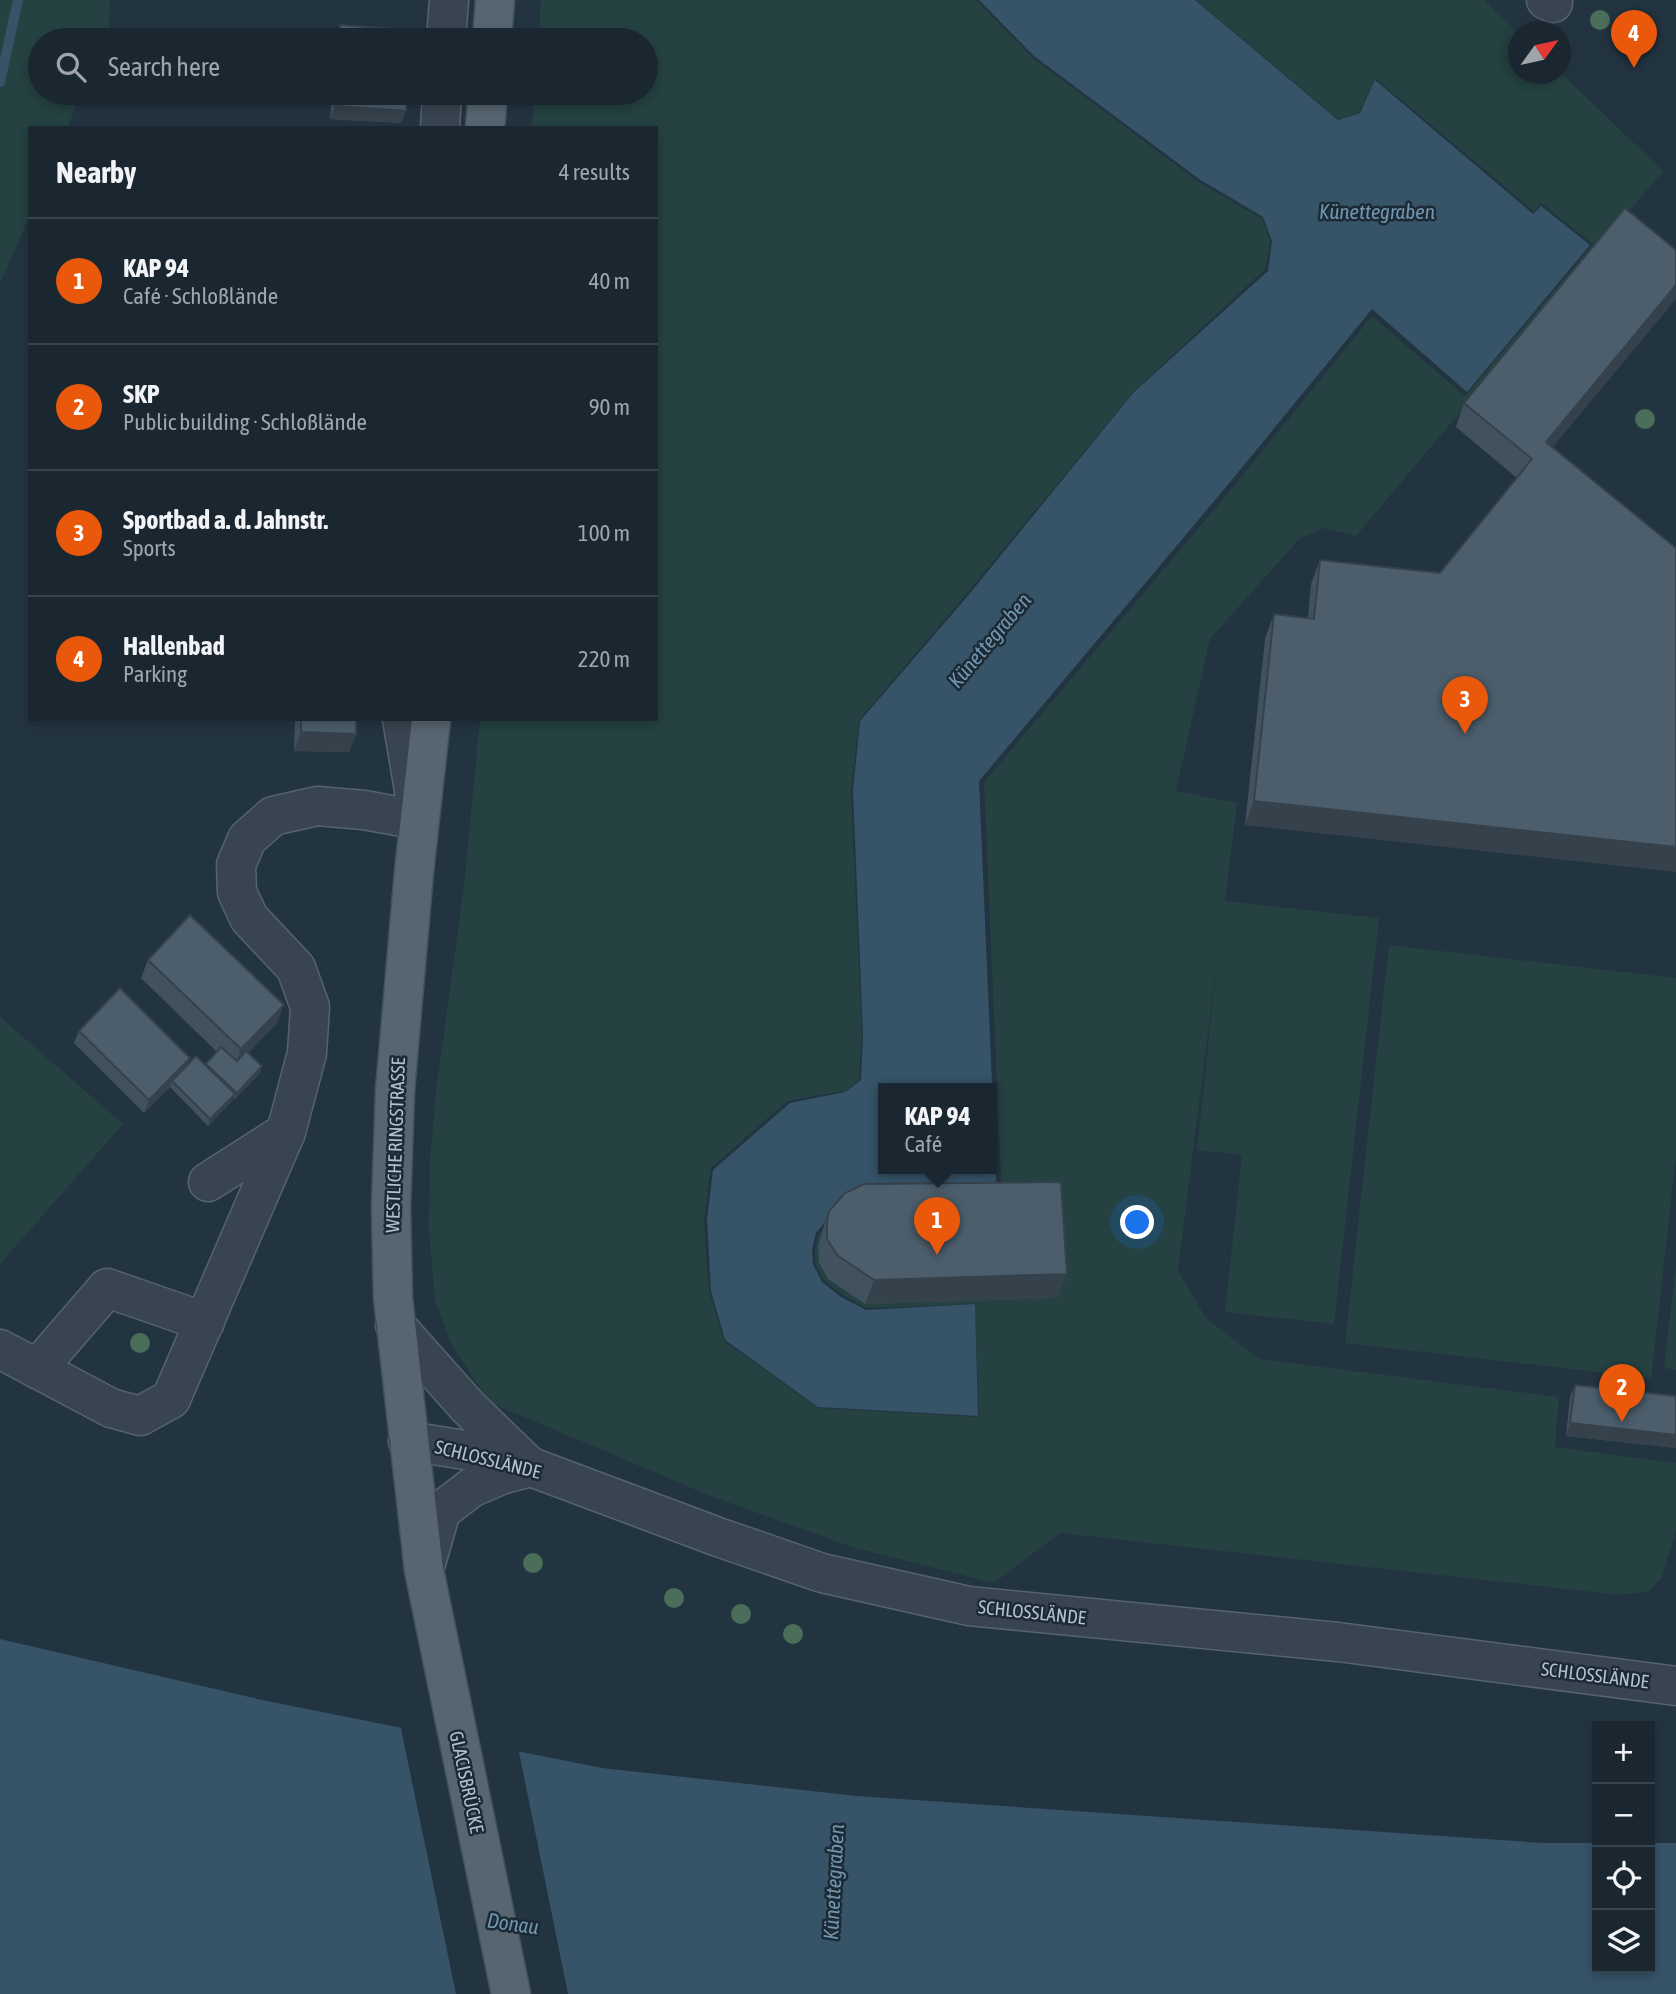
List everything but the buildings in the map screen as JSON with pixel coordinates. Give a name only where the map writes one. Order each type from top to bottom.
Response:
[{"type":"main road","points":[[493,28],[495,0]]},
{"type":"main road","points":[[485,126],[487,105]]},
{"type":"main road","name":"WESTLICHE RINGSTRASSE","points":[[424,1570],[394,1311],[391,1207],[394,1091],[431,721]]},
{"type":"main road","name":"GLACISBRÜCKE","points":[[424,1570],[511,1994]]},
{"type":"street","points":[[447,28],[449,0]]},
{"type":"street","points":[[440,126],[441,105]]},
{"type":"street","points":[[0,1349],[111,1408],[140,1416],[171,1399],[286,1132],[307,1053],[310,1007],[296,968],[249,918],[237,892],[236,865],[247,838],[273,816],[317,806],[364,810],[419,820],[402,721]]},
{"type":"street","points":[[208,1182],[286,1132]]},
{"type":"street","points":[[37,1369],[107,1288],[205,1322]]},
{"type":"street","points":[[394,1311],[468,1407],[531,1467]]},
{"type":"street","name":"SCHLOSSLÄNDE","points":[[408,1441],[465,1450],[531,1467],[822,1573],[969,1606],[1338,1642],[1676,1686]]},
{"type":"street","points":[[424,1570],[441,1511],[471,1488],[501,1475],[531,1467]]},
{"type":"green space","points":[[0,0],[110,0],[109,28],[28,28],[28,105],[77,105],[68,126],[28,126],[28,220],[0,283]]},
{"type":"green space","points":[[541,0],[976,0],[1033,58],[1199,182],[1262,219],[1270,240],[1266,268],[1134,391],[859,720],[851,790],[862,1034],[859,1080],[845,1091],[787,1101],[711,1168],[704,1220],[709,1291],[724,1341],[818,1408],[979,1417],[975,1304],[866,1308],[824,1280],[815,1264],[815,1248],[818,1235],[834,1216],[1002,1202],[984,782],[1229,492],[1372,316],[1465,396],[1593,244],[1541,203],[1534,211],[1376,79],[1359,112],[1338,119],[1196,0],[1484,0],[1508,23],[1508,84],[1571,83],[1663,171],[1356,536],[1324,528],[1300,538],[1210,639],[1176,791],[1237,803],[1225,901],[1379,918],[1334,1324],[1225,1312],[1242,1155],[1197,1150],[1217,962],[1178,1271],[1206,1318],[1259,1359],[1559,1397],[1555,1447],[1676,1463],[1676,1531],[1662,1577],[1649,1591],[1620,1595],[1060,1533],[994,1583],[852,1547],[708,1495],[489,1402],[451,1344],[435,1300],[429,1231],[430,1160],[436,1091],[464,886],[480,721],[658,721],[658,126],[532,126],[533,105],[658,105],[658,28],[539,28]]},
{"type":"green space","points":[[1389,945],[1676,978],[1676,1157],[1651,1378],[1345,1343]]},
{"type":"green space","points":[[0,1017],[123,1124],[0,1264]]},
{"type":"green space","points":[[1676,1266],[1676,1370],[1664,1368]]},
{"type":"water","name":"Künettegraben","points":[[979,0],[1195,0],[1338,120],[1360,113],[1375,80],[1533,214],[1541,206],[1590,245],[1467,392],[1372,309],[979,781],[992,1083],[878,1083],[878,1174],[996,1174],[997,1201],[832,1214],[816,1233],[812,1249],[813,1264],[822,1282],[841,1297],[866,1310],[975,1304],[978,1416],[818,1407],[725,1340],[711,1291],[707,1220],[713,1170],[790,1103],[845,1092],[861,1080],[863,1035],[853,791],[860,721],[966,598],[1134,392],[1268,271],[1272,241],[1263,217],[1199,179],[1034,56]]},
{"type":"water","name":"Donau","points":[[0,1639],[262,1700],[602,1768],[857,1796],[1543,1843],[1592,1843],[1592,1973],[1655,1973],[1655,1843],[1676,1843],[1676,1994],[0,1994]]},
{"type":"pier","points":[[400,1724],[518,1747],[568,1994],[456,1994]]},
{"type":"waterway","points":[[0,82],[18,0]]},
{"type":"place","name":"Hallenbad","points":[[1634,68]]},
{"type":"place","name":"Sportbad a. d. Jahnstr.","points":[[1465,734]]},
{"type":"place","name":"KAP 94","points":[[937,1255]]},
{"type":"place","name":"SKP","points":[[1622,1422]]}]
